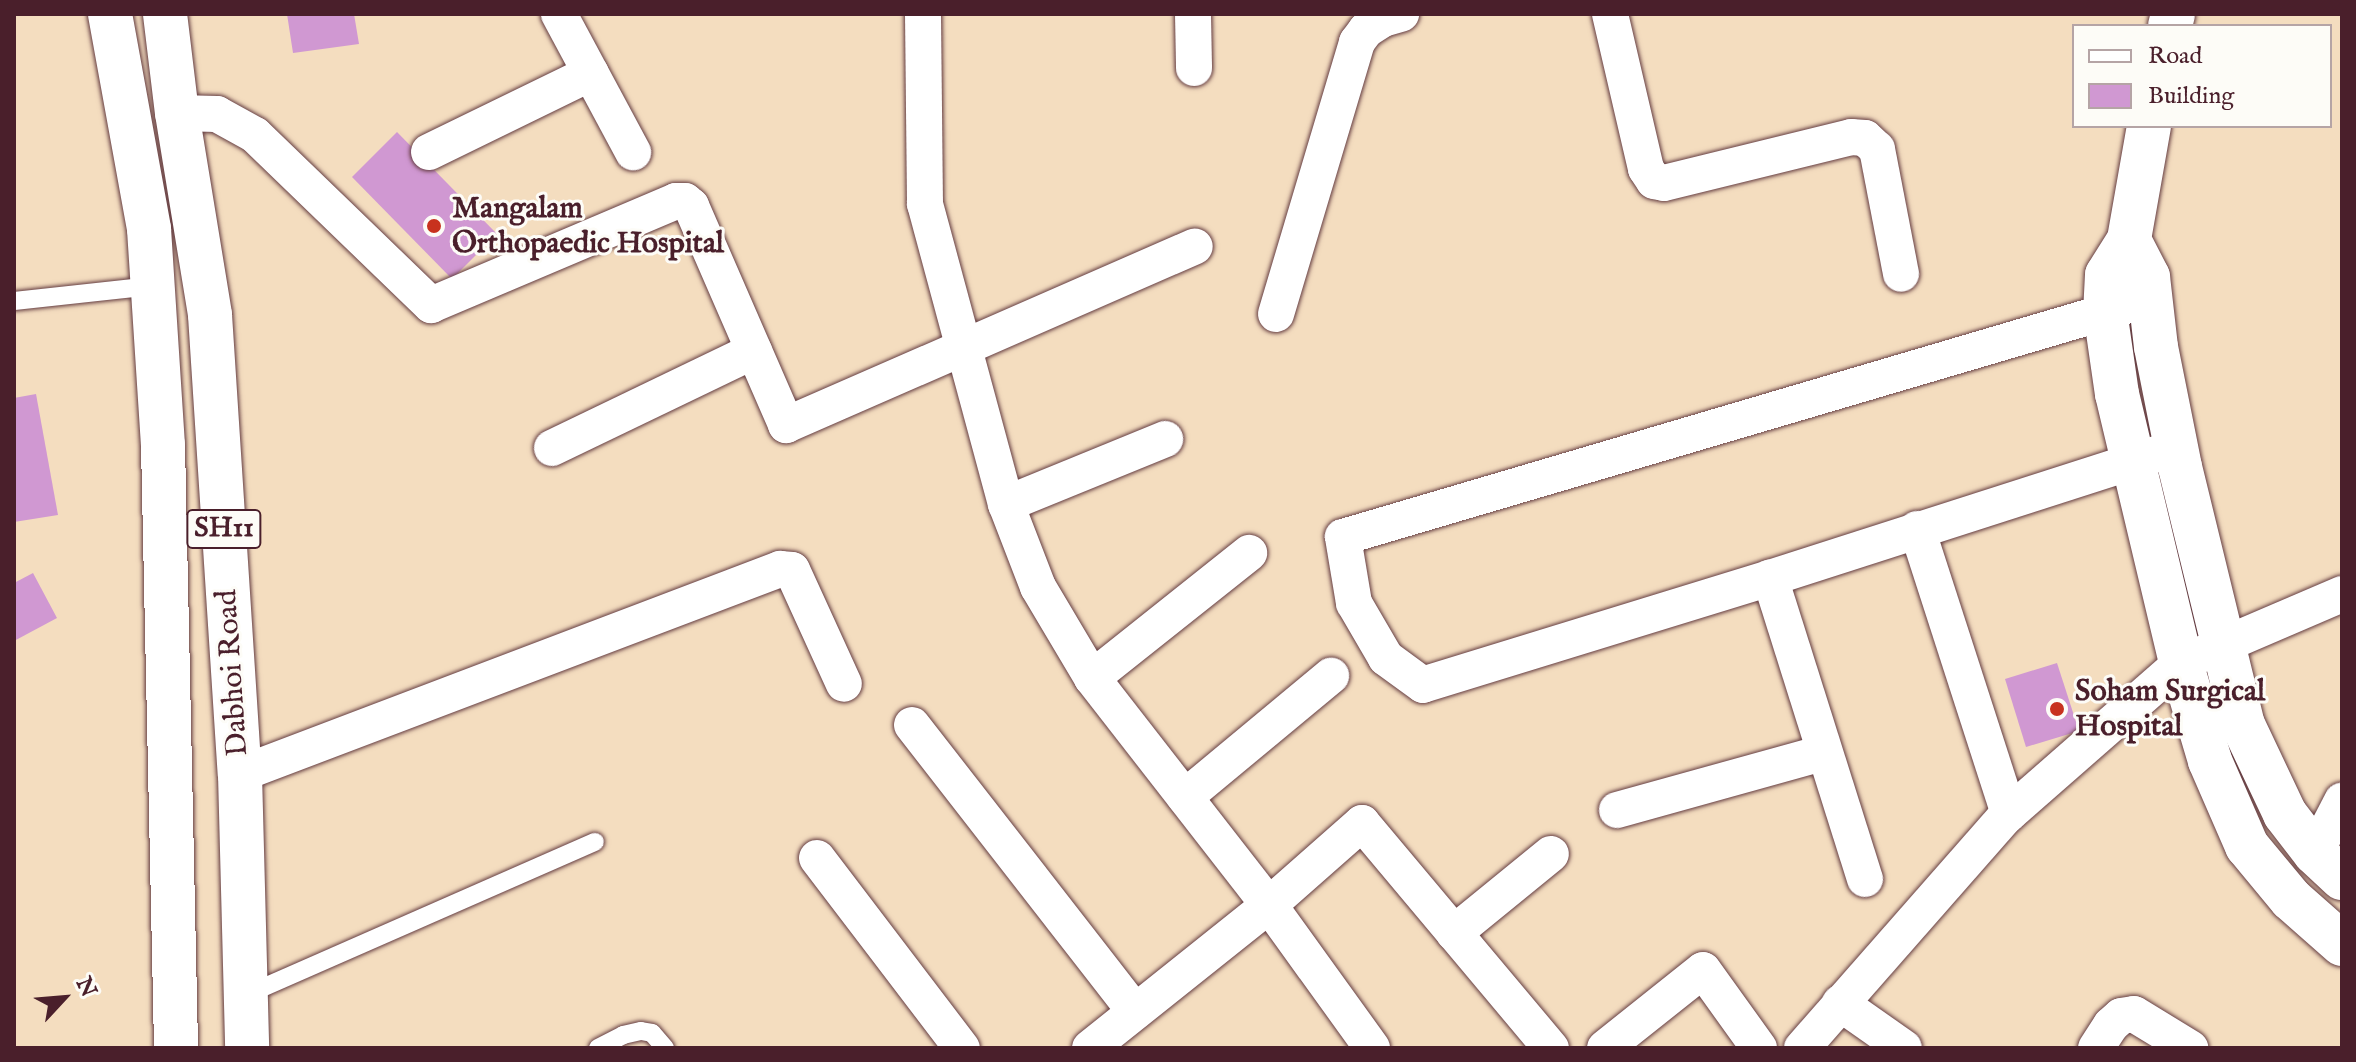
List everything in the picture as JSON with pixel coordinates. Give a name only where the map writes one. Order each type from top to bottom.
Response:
[{"type":"main road","name":"Dabhoi Road","points":[[110,14],[133,124],[149,229],[168,556],[176,1048]]},
{"type":"main road","name":"Dabhoi Road","points":[[165,14],[177,113],[210,315],[240,774],[247,1048]]},
{"type":"main road","points":[[2149,128],[2129,240],[2107,275],[2105,311],[2117,394],[2181,663],[2210,761],[2247,846],[2291,899],[2342,944]]},
{"type":"main road","points":[[2129,240],[2148,277],[2156,347],[2177,448],[2226,643],[2243,725],[2285,814],[2328,866]]},
{"type":"street","points":[[559,14],[633,152]]},
{"type":"street","points":[[923,14],[925,204],[1006,504],[1038,587],[1092,678],[1269,905],[1372,1048]]},
{"type":"street","points":[[1193,14],[1194,68]]},
{"type":"street","points":[[1276,314],[1357,42],[1366,30],[1383,19],[1401,14]]},
{"type":"street","points":[[1610,14],[1646,169],[1654,181],[1664,183],[1851,137],[1865,138],[1877,149],[1901,274]]},
{"type":"street","points":[[429,152],[591,73]]},
{"type":"street","points":[[177,113],[217,114],[255,135],[431,305],[676,201],[685,201],[691,206],[786,425],[966,349],[1195,246]]},
{"type":"street","points":[[2151,299],[1343,537],[1354,603],[1386,658],[1423,685],[2177,448]]},
{"type":"street","points":[[552,448],[754,351]]},
{"type":"street","points":[[1006,504],[1165,439]]},
{"type":"street","points":[[1917,529],[2009,813]]},
{"type":"street","points":[[1092,678],[1249,553]]},
{"type":"street","points":[[240,774],[780,569],[792,570],[844,684]]},
{"type":"street","points":[[1770,578],[1865,879]]},
{"type":"street","points":[[1802,1048],[2009,813],[2181,663],[2342,594]]},
{"type":"street","points":[[1185,797],[1331,676]]},
{"type":"street","points":[[912,725],[1135,1011]]},
{"type":"street","points":[[1617,810],[1823,753]]},
{"type":"street","points":[[2328,866],[2342,801]]},
{"type":"street","points":[[1090,1048],[1269,905],[1362,823],[1551,1048]]},
{"type":"street","points":[[1454,933],[1551,854]]},
{"type":"street","points":[[817,858],[962,1048]]},
{"type":"street","points":[[1605,1048],[1703,970],[1759,1048]]},
{"type":"street","points":[[1840,1003],[1904,1048]]},
{"type":"street","points":[[2096,1048],[2121,1016],[2134,1014],[2190,1048]]},
{"type":"lane","points":[[14,301],[152,286]]},
{"type":"lane","points":[[245,996],[595,842]]},
{"type":"lane","points":[[598,1048],[623,1035],[641,1031],[652,1033],[665,1048]]},
{"type":"building","points":[[287,14],[354,14],[359,44],[293,53]]},
{"type":"building","points":[[397,132],[497,234],[452,279],[352,177]]},
{"type":"building","points":[[36,394],[58,515],[14,522],[14,398]]},
{"type":"building","points":[[33,573],[57,618],[14,641],[14,583]]},
{"type":"building","points":[[2057,663],[2079,731],[2026,747],[2005,679]]},
{"type":"place","name":"Mangalam Orthopaedic Hospital","points":[[434,226]]},
{"type":"place","name":"Soham Surgical Hospital","points":[[2057,709]]}]
